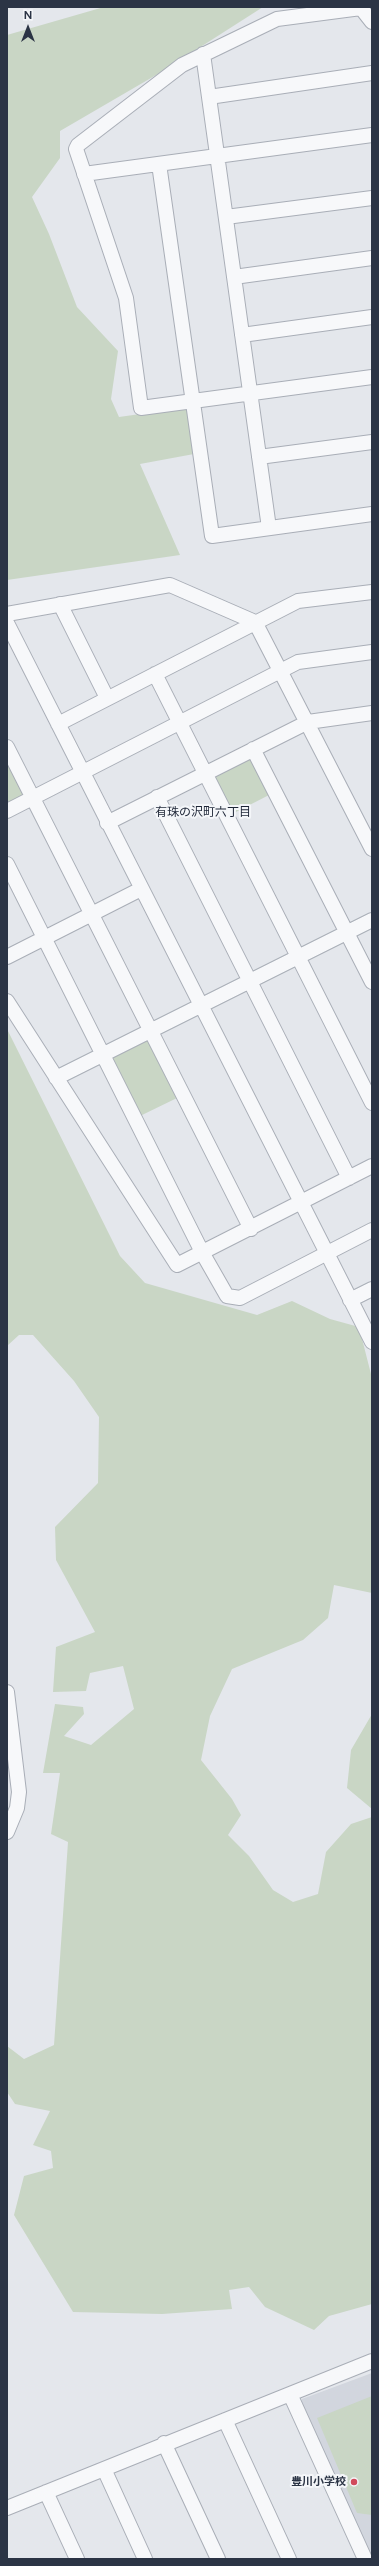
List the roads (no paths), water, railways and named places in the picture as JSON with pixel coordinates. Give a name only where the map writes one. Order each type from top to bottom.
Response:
[{"type":"street","points":[[372,22],[361,8],[277,19],[182,66],[78,145],[76,149],[126,298],[141,408],[372,377]]},
{"type":"street","points":[[204,54],[269,528]]},
{"type":"street","points":[[209,97],[372,73]]},
{"type":"street","points":[[84,174],[372,135]]},
{"type":"street","points":[[159,164],[194,401],[212,536],[372,514]]},
{"type":"street","points":[[226,217],[372,198]]},
{"type":"street","points":[[234,277],[372,258]]},
{"type":"street","points":[[242,335],[372,317]]},
{"type":"street","points":[[259,457],[372,442]]},
{"type":"street","points":[[7,614],[170,585],[255,622],[283,672],[372,849]]},
{"type":"street","points":[[58,724],[298,601],[372,592]]},
{"type":"street","points":[[60,604],[107,698]]},
{"type":"street","points":[[7,623],[325,1253],[372,1342]]},
{"type":"street","points":[[7,811],[283,672],[298,662],[372,652]]},
{"type":"street","points":[[155,674],[206,772],[372,1103]]},
{"type":"street","points":[[107,823],[308,722],[372,714]]},
{"type":"street","points":[[7,746],[251,1229]]},
{"type":"street","points":[[253,749],[372,982]]},
{"type":"street","points":[[157,797],[349,1178]]},
{"type":"street","points":[[7,864],[203,1254],[227,1296],[240,1298],[372,1230]]},
{"type":"street","points":[[7,957],[141,889]]},
{"type":"street","points":[[56,1078],[372,920]]},
{"type":"street","points":[[7,1001],[177,1265],[203,1254],[372,1166]]},
{"type":"street","points":[[350,1300],[372,1289]]},
{"type":"street","points":[[7,1692],[19,1792],[17,1808],[7,1832]]},
{"type":"street","points":[[7,2508],[164,2443],[372,2361]]},
{"type":"street","points":[[290,2394],[365,2559]]},
{"type":"street","points":[[225,2420],[289,2559]]},
{"type":"street","points":[[164,2443],[218,2559]]},
{"type":"street","points":[[104,2468],[144,2559]]},
{"type":"street","points":[[46,2492],[77,2559]]},
{"type":"place","name":"豊川小学校","points":[[354,2482]]},
{"type":"district","name":"有珠の沢町六丁目","points":[[203,812]]}]
